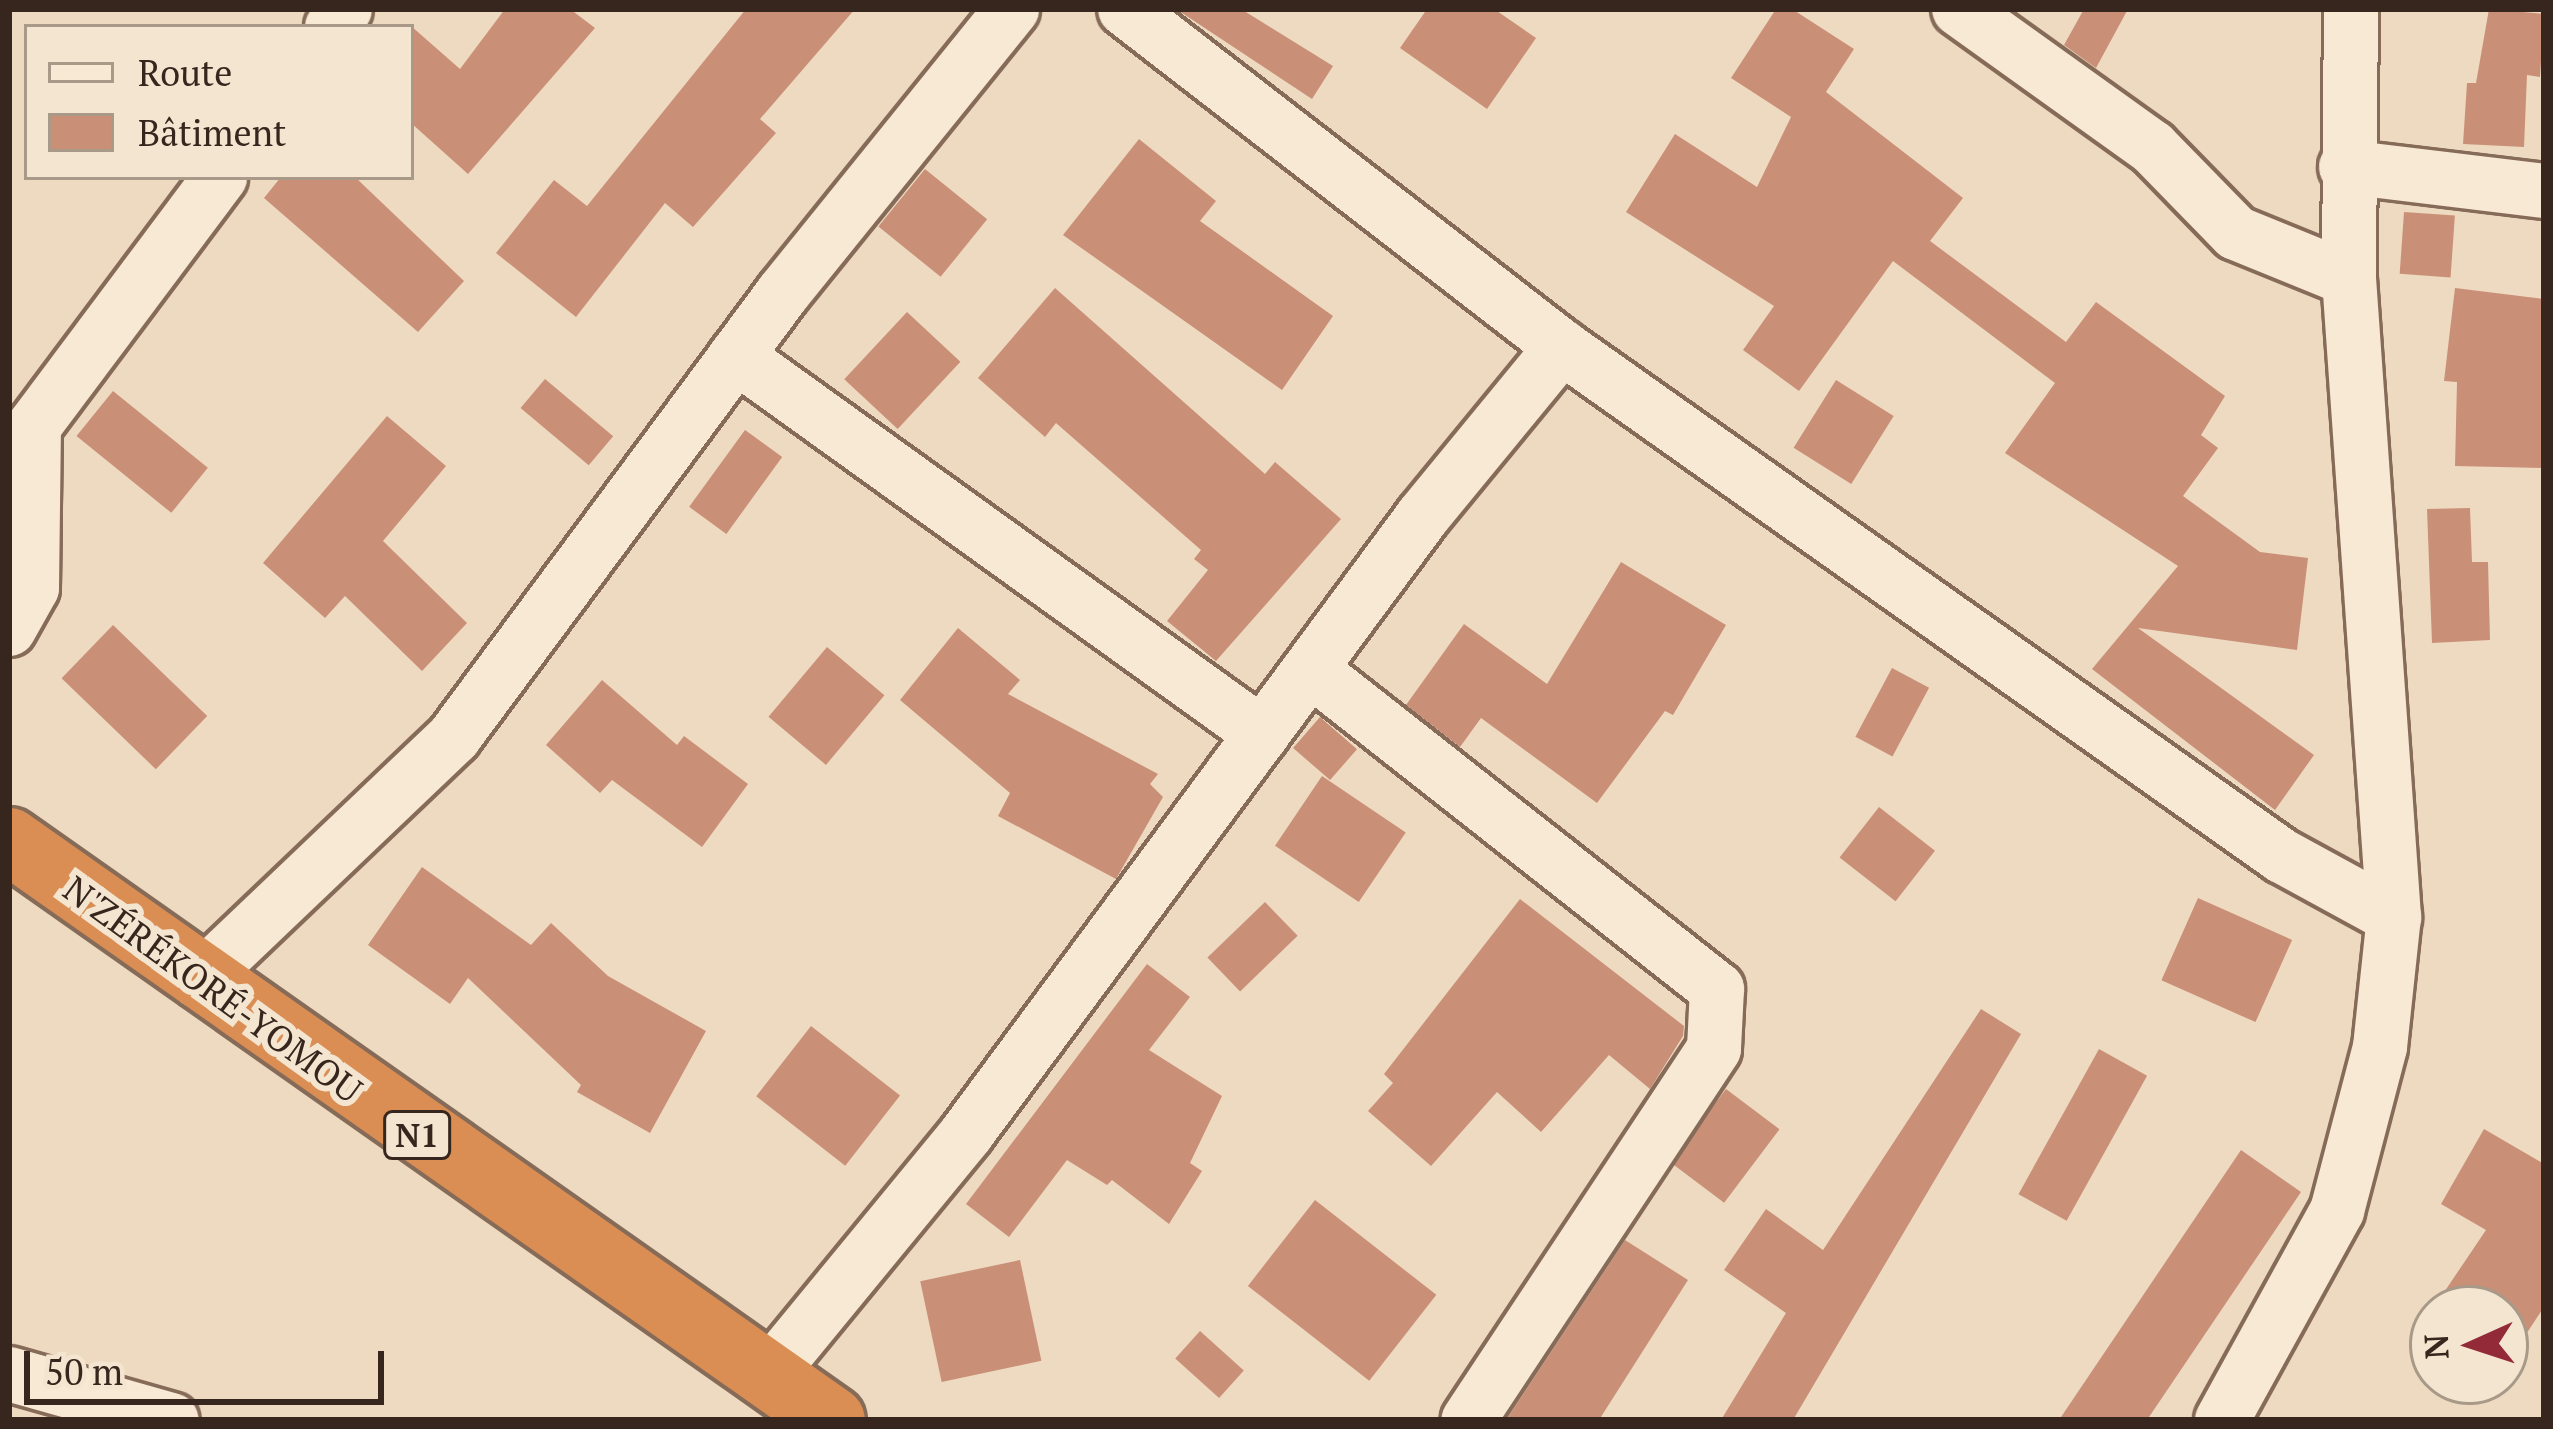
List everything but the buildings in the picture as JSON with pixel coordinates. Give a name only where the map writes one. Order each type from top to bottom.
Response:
[{"type":"highway","name":"N'ZÉRÉKORÉ-YOMOU","points":[[9,841],[197,981],[832,1420]]},
{"type":"street","points":[[197,981],[454,737],[736,356],[1012,9]]},
{"type":"street","points":[[1125,9],[1562,346],[2282,856],[2394,917]]},
{"type":"street","points":[[1959,9],[2152,147],[2236,233],[2349,279]]},
{"type":"street","points":[[2222,1420],[2337,1211],[2380,1047],[2394,917],[2349,279],[2346,167],[2351,9]]},
{"type":"street","points":[[2346,167],[2544,191]]},
{"type":"street","points":[[9,629],[32,588],[34,426],[218,180]]},
{"type":"street","points":[[766,1378],[967,1133],[1310,669],[1562,346]]},
{"type":"street","points":[[736,356],[1262,734]]},
{"type":"street","points":[[1310,669],[1717,989],[1714,1049],[1468,1420]]},
{"type":"street","points":[[9,1374],[172,1420]]}]
